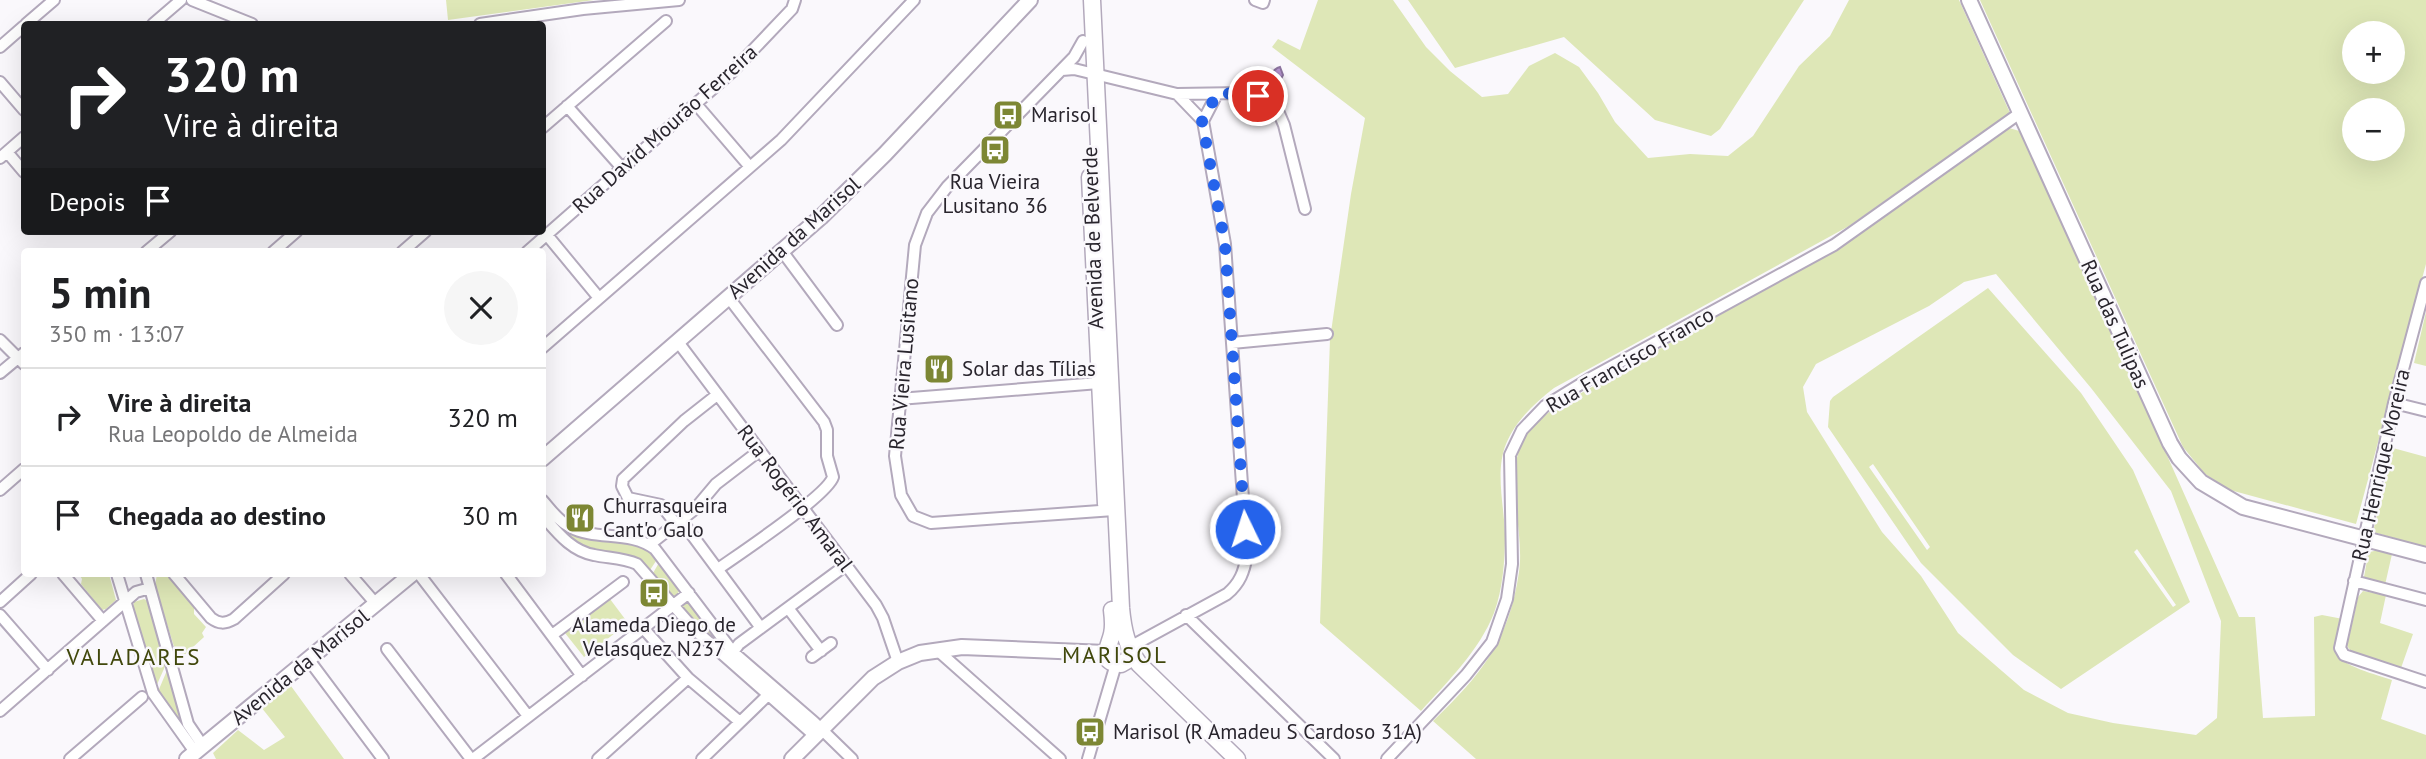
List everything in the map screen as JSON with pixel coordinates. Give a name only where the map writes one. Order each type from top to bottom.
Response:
[{"type":"main road","name":"Avenida de Belverde","points":[[1082,0],[1083,41],[1091,73],[1112,510]]},
{"type":"main road","name":"Avenida de Belverde","points":[[1092,0],[1091,73],[1099,383],[1122,620],[1120,652]]},
{"type":"main road","points":[[1120,652],[1143,681],[1224,759]]},
{"type":"main road","points":[[1120,652],[1150,676],[1237,759]]},
{"type":"street","points":[[30,21],[54,0]]},
{"type":"street","points":[[156,21],[181,0]]},
{"type":"street","points":[[192,0],[244,21]]},
{"type":"street","points":[[512,21],[596,7],[680,0]]},
{"type":"street","name":"Rua David Mourão Ferreira","points":[[532,248],[733,71],[784,19],[795,0]]},
{"type":"street","points":[[546,344],[798,124],[914,0]]},
{"type":"street","name":"Avenida da Marisol","points":[[546,456],[782,251],[885,154],[1030,0]]},
{"type":"street","points":[[1255,0],[1263,3],[1264,0]]},
{"type":"street","name":"Rua das Tulipas","points":[[1969,0],[2133,363],[2171,443],[2184,464],[2208,487],[2243,507],[2426,555]]},
{"type":"street","points":[[538,21],[546,15]]},
{"type":"street","points":[[546,124],[666,21]]},
{"type":"street","points":[[0,47],[21,29]]},
{"type":"street","name":"Rua Vieira Lusitano","points":[[1083,41],[1062,70],[947,187],[927,213],[915,245],[895,456],[901,495],[913,516],[932,523],[1112,510]]},
{"type":"street","points":[[1062,70],[1074,69],[1177,94],[1242,93],[1258,96],[1278,111],[1284,125],[1305,209]]},
{"type":"street","points":[[0,82],[21,106]]},
{"type":"street","points":[[792,759],[873,678],[898,662],[936,649],[962,647],[1120,652],[1227,594],[1237,585],[1245,571],[1247,555],[1225,244],[1202,121],[1177,94]]},
{"type":"street","points":[[1202,121],[1217,94]]},
{"type":"street","points":[[696,104],[750,167]]},
{"type":"street","points":[[567,106],[622,168]]},
{"type":"street","name":"Rua Francisco Franco","points":[[1387,759],[1466,675],[1492,642],[1507,599],[1512,564],[1510,455],[1522,430],[1545,406],[1834,244],[2021,113]]},
{"type":"street","points":[[21,140],[4,155],[21,169]]},
{"type":"street","points":[[151,248],[166,235]]},
{"type":"street","points":[[278,248],[292,235]]},
{"type":"street","points":[[407,248],[422,235]]},
{"type":"street","points":[[547,235],[599,298]]},
{"type":"street","points":[[157,243],[161,248]]},
{"type":"street","points":[[782,251],[838,325]]},
{"type":"street","name":"Rua Henrique Moreira","points":[[2426,283],[2394,403],[2340,648],[2344,655],[2426,682]]},
{"type":"street","points":[[718,569],[802,507],[832,480],[826,452],[825,425],[729,298]]},
{"type":"street","points":[[1232,343],[1326,334]]},
{"type":"street","points":[[0,340],[21,357]]},
{"type":"street","name":"Rua Rogério Amaral","points":[[678,342],[880,611],[898,662]]},
{"type":"street","points":[[0,373],[21,359]]},
{"type":"street","points":[[899,399],[1099,383]]},
{"type":"street","points":[[717,394],[684,421],[623,479],[622,486],[628,498],[661,505],[679,522],[761,628]]},
{"type":"street","points":[[2394,403],[2426,411]]},
{"type":"street","points":[[649,545],[679,522],[716,484],[759,451]]},
{"type":"street","points":[[0,490],[21,472]]},
{"type":"street","points":[[546,505],[570,528],[635,539],[660,554],[733,652],[818,733]]},
{"type":"street","points":[[546,519],[577,549],[592,555],[629,560],[637,564],[672,606],[719,654],[852,759]]},
{"type":"street","points":[[733,652],[845,565]]},
{"type":"street","points":[[0,601],[28,577]]},
{"type":"street","points":[[66,577],[103,621]]},
{"type":"street","points":[[118,577],[153,695],[197,753]]},
{"type":"street","points":[[147,577],[197,753]]},
{"type":"street","points":[[177,577],[211,618],[225,623],[233,620],[281,577]]},
{"type":"street","points":[[353,577],[376,604]]},
{"type":"street","name":"Avenida da Marisol","points":[[197,753],[408,577]]},
{"type":"street","points":[[421,577],[528,716]]},
{"type":"street","points":[[508,577],[582,676]]},
{"type":"street","points":[[2354,581],[2426,600]]},
{"type":"street","points":[[552,635],[623,582]]},
{"type":"street","points":[[0,711],[136,592],[150,588]]},
{"type":"street","points":[[387,649],[472,759],[689,593]]},
{"type":"street","points":[[788,608],[817,654],[831,643]]},
{"type":"street","points":[[0,615],[48,670]]},
{"type":"street","points":[[1186,615],[1334,759]]},
{"type":"street","points":[[643,628],[688,678],[740,722]]},
{"type":"street","points":[[936,649],[1060,759]]},
{"type":"street","points":[[1088,759],[1120,652]]},
{"type":"street","points":[[309,660],[383,759]]},
{"type":"street","points":[[598,759],[688,678]]},
{"type":"street","points":[[702,759],[768,695]]},
{"type":"street","points":[[70,759],[142,697]]},
{"type":"green space","points":[[446,0],[594,0],[448,20]]},
{"type":"green space","points":[[1318,0],[1393,0],[1426,47],[1482,97],[1508,94],[1529,66],[1555,53],[1579,67],[1615,122],[1648,158],[1690,154],[1728,156],[1753,136],[1799,66],[1830,36],[1849,0],[1959,0],[2010,113],[1849,226],[1554,388],[1533,406],[1515,427],[1503,454],[1501,477],[1505,554],[1494,613],[1471,653],[1421,711],[1320,623],[1330,339],[1365,118],[1272,47],[1278,39],[1300,50]]},
{"type":"green space","points":[[1408,0],[1804,0],[1720,129],[1711,136],[1655,120],[1564,37],[1455,68]]},
{"type":"green space","points":[[1980,0],[2426,0],[2426,264],[2356,524],[2230,490],[2205,474],[2183,447]]},
{"type":"green space","points":[[2009,128],[2023,132],[2239,617],[2255,617],[2263,718],[2315,716],[2314,617],[2322,615],[2343,619],[2336,640],[2336,652],[2344,662],[2352,666],[2392,680],[2381,719],[2426,735],[2426,759],[1476,759],[1433,721],[1479,672],[1508,618],[1519,572],[1520,554],[1515,494],[1517,456],[1524,438],[1536,423],[1565,402],[1847,243]],"holes":[[[1996,274],[2091,388],[2171,491],[2221,621],[2217,718],[2196,735],[2113,723],[2068,713],[2024,690],[1958,633],[1921,576],[1882,532],[1807,412],[1803,387],[1816,364],[1929,306],[1964,282]]]},
{"type":"green space","points":[[1988,288],[2081,393],[2133,470],[2190,602],[2061,689],[2013,655],[1921,563],[1828,427],[1830,401]],"holes":[[[1873,464],[1930,547],[1927,550],[1869,467]],[[2137,549],[2176,605],[2173,607],[2134,552]]]},
{"type":"green space","points":[[2426,312],[2426,366],[2414,363]]},
{"type":"green space","points":[[2393,448],[2426,457],[2426,547],[2373,532]]},
{"type":"green space","points":[[546,512],[557,524],[636,543],[658,558],[650,570],[628,558],[588,549],[564,532]]},
{"type":"green space","points":[[2378,550],[2392,554],[2385,585],[2364,577],[2368,555]]},
{"type":"green space","points":[[660,561],[680,588],[677,596],[669,596],[653,573]]},
{"type":"green space","points":[[81,577],[110,577],[116,600],[102,610],[81,584]]},
{"type":"green space","points":[[156,577],[171,577],[194,605],[194,614],[206,627],[202,633],[204,637],[180,659],[177,656],[155,586]]},
{"type":"green space","points":[[2363,591],[2386,595],[2380,623],[2413,634],[2401,668],[2351,651],[2347,646],[2358,597]]},
{"type":"green space","points":[[144,599],[149,602],[167,662],[155,689],[132,611],[134,602]]},
{"type":"green space","points":[[610,599],[628,623],[584,657],[565,633]]},
{"type":"green space","points":[[688,601],[729,653],[715,645],[682,608]]},
{"type":"green space","points":[[168,668],[186,728],[183,730],[157,694]]},
{"type":"green space","points":[[291,686],[344,759],[216,759],[213,753],[238,730],[264,750],[285,737],[261,707]]},
{"type":"shaded area","points":[[1280,67],[1283,75],[1279,83],[1268,87],[1270,76]]},
{"type":"place","name":"Marisol","points":[[1008,115]]},
{"type":"place","name":"Rua Vieira Lusitano 36","points":[[995,150]]},
{"type":"place","name":"Solar das Tílias","points":[[939,369]]},
{"type":"place","name":"Churrasqueira Cant'o Galo","points":[[580,518]]},
{"type":"place","name":"Alameda Diego de Velasquez N237","points":[[654,593]]},
{"type":"place","name":"Marisol (R Amadeu S Cardoso 31A)","points":[[1090,732]]},
{"type":"district","name":"MARISOL","points":[[1115,655]]},
{"type":"district","name":"VALADARES","points":[[134,657]]},
{"type":"route","points":[[1245,529],[1225,244],[1202,121],[1217,94],[1242,93],[1258,96]]}]
